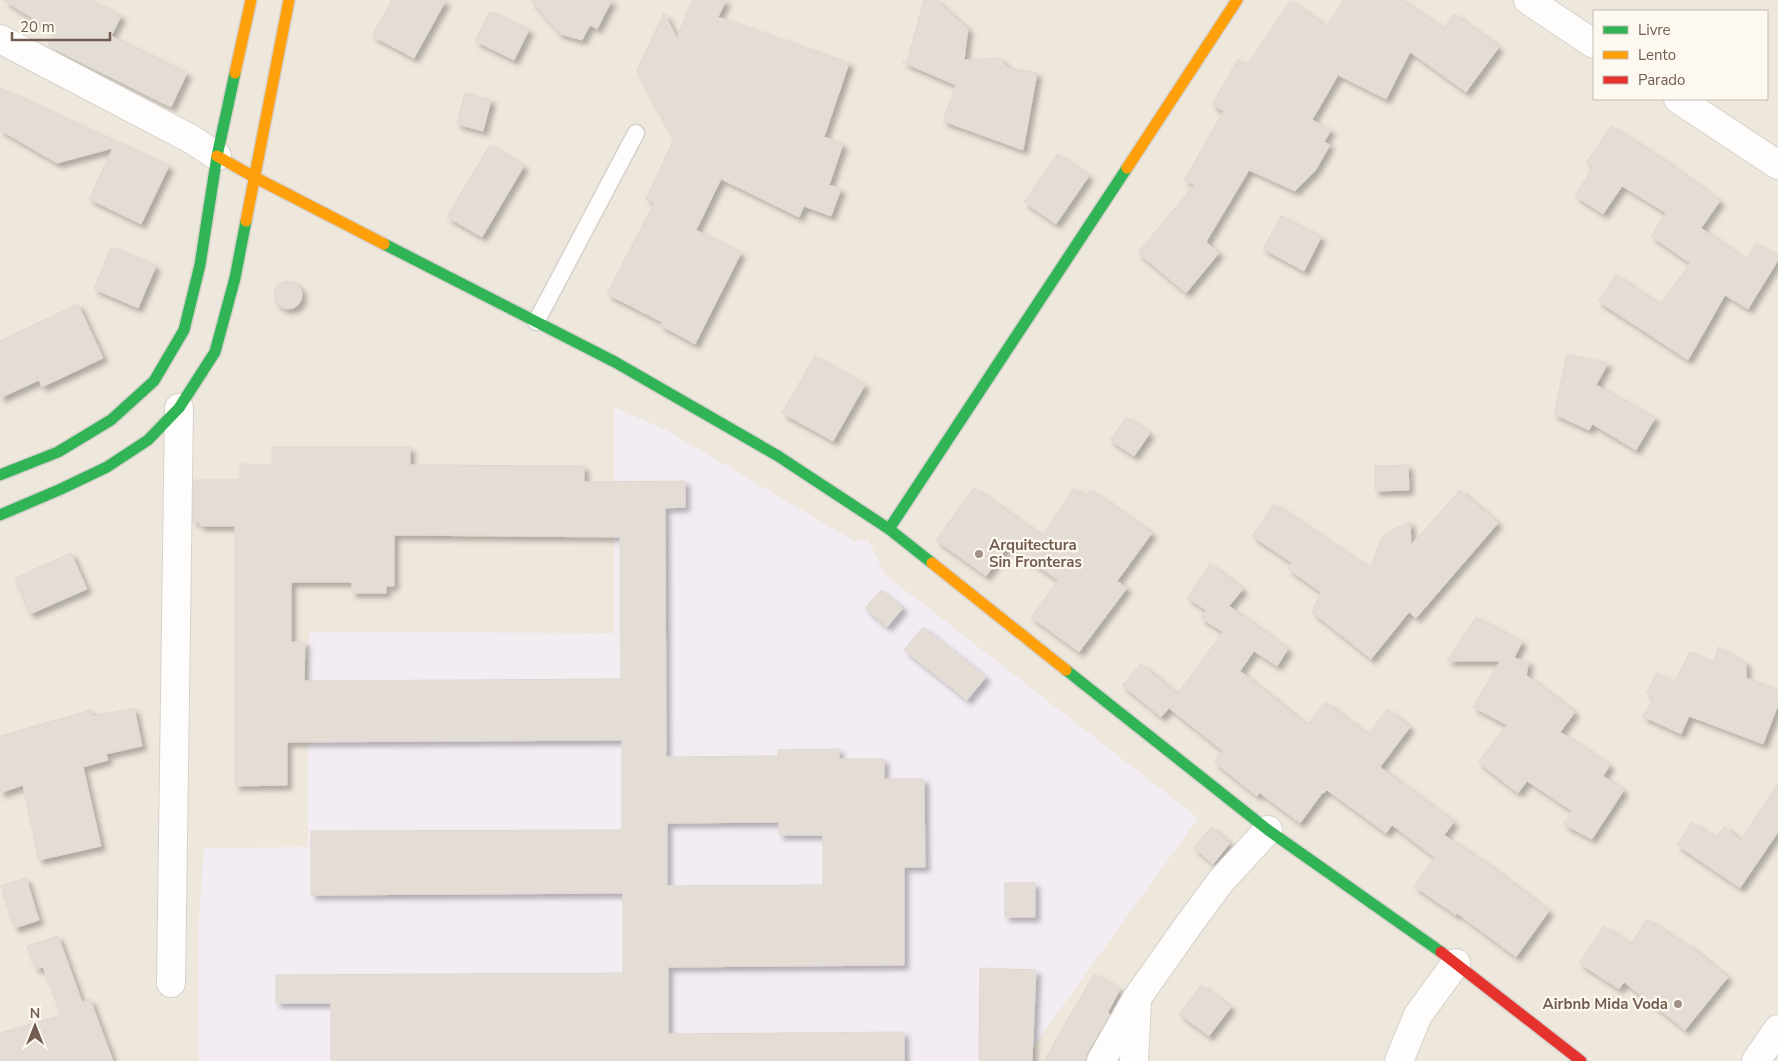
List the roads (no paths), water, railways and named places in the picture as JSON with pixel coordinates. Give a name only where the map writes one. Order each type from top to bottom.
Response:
[{"type":"street","points":[[0,475],[58,452],[111,420],[154,381],[184,330],[200,265],[217,156],[251,0]]},
{"type":"street","points":[[0,515],[107,467],[148,440],[179,408],[215,352],[235,278],[289,0]]},
{"type":"street","points":[[889,530],[1237,0]]},
{"type":"street","points":[[1528,0],[1593,43]]},
{"type":"street","points":[[0,39],[191,140],[254,176],[615,362],[778,456],[889,530],[1268,830],[1456,963],[1581,1061]]},
{"type":"street","points":[[1680,100],[1778,165]]},
{"type":"street","points":[[171,983],[179,408]]},
{"type":"street","points":[[1101,1061],[1137,998],[1221,881],[1268,830]]},
{"type":"street","points":[[1399,1061],[1418,1014],[1456,963]]},
{"type":"street","points":[[1134,1061],[1137,998]]},
{"type":"street","points":[[1756,1061],[1778,1029]]},
{"type":"lane","points":[[536,322],[636,133]]},
{"type":"place","name":"Arquitectura Sin Fronteras","points":[[979,554]]},
{"type":"place","name":"Airbnb Mida Voda","points":[[1678,1004]]}]
